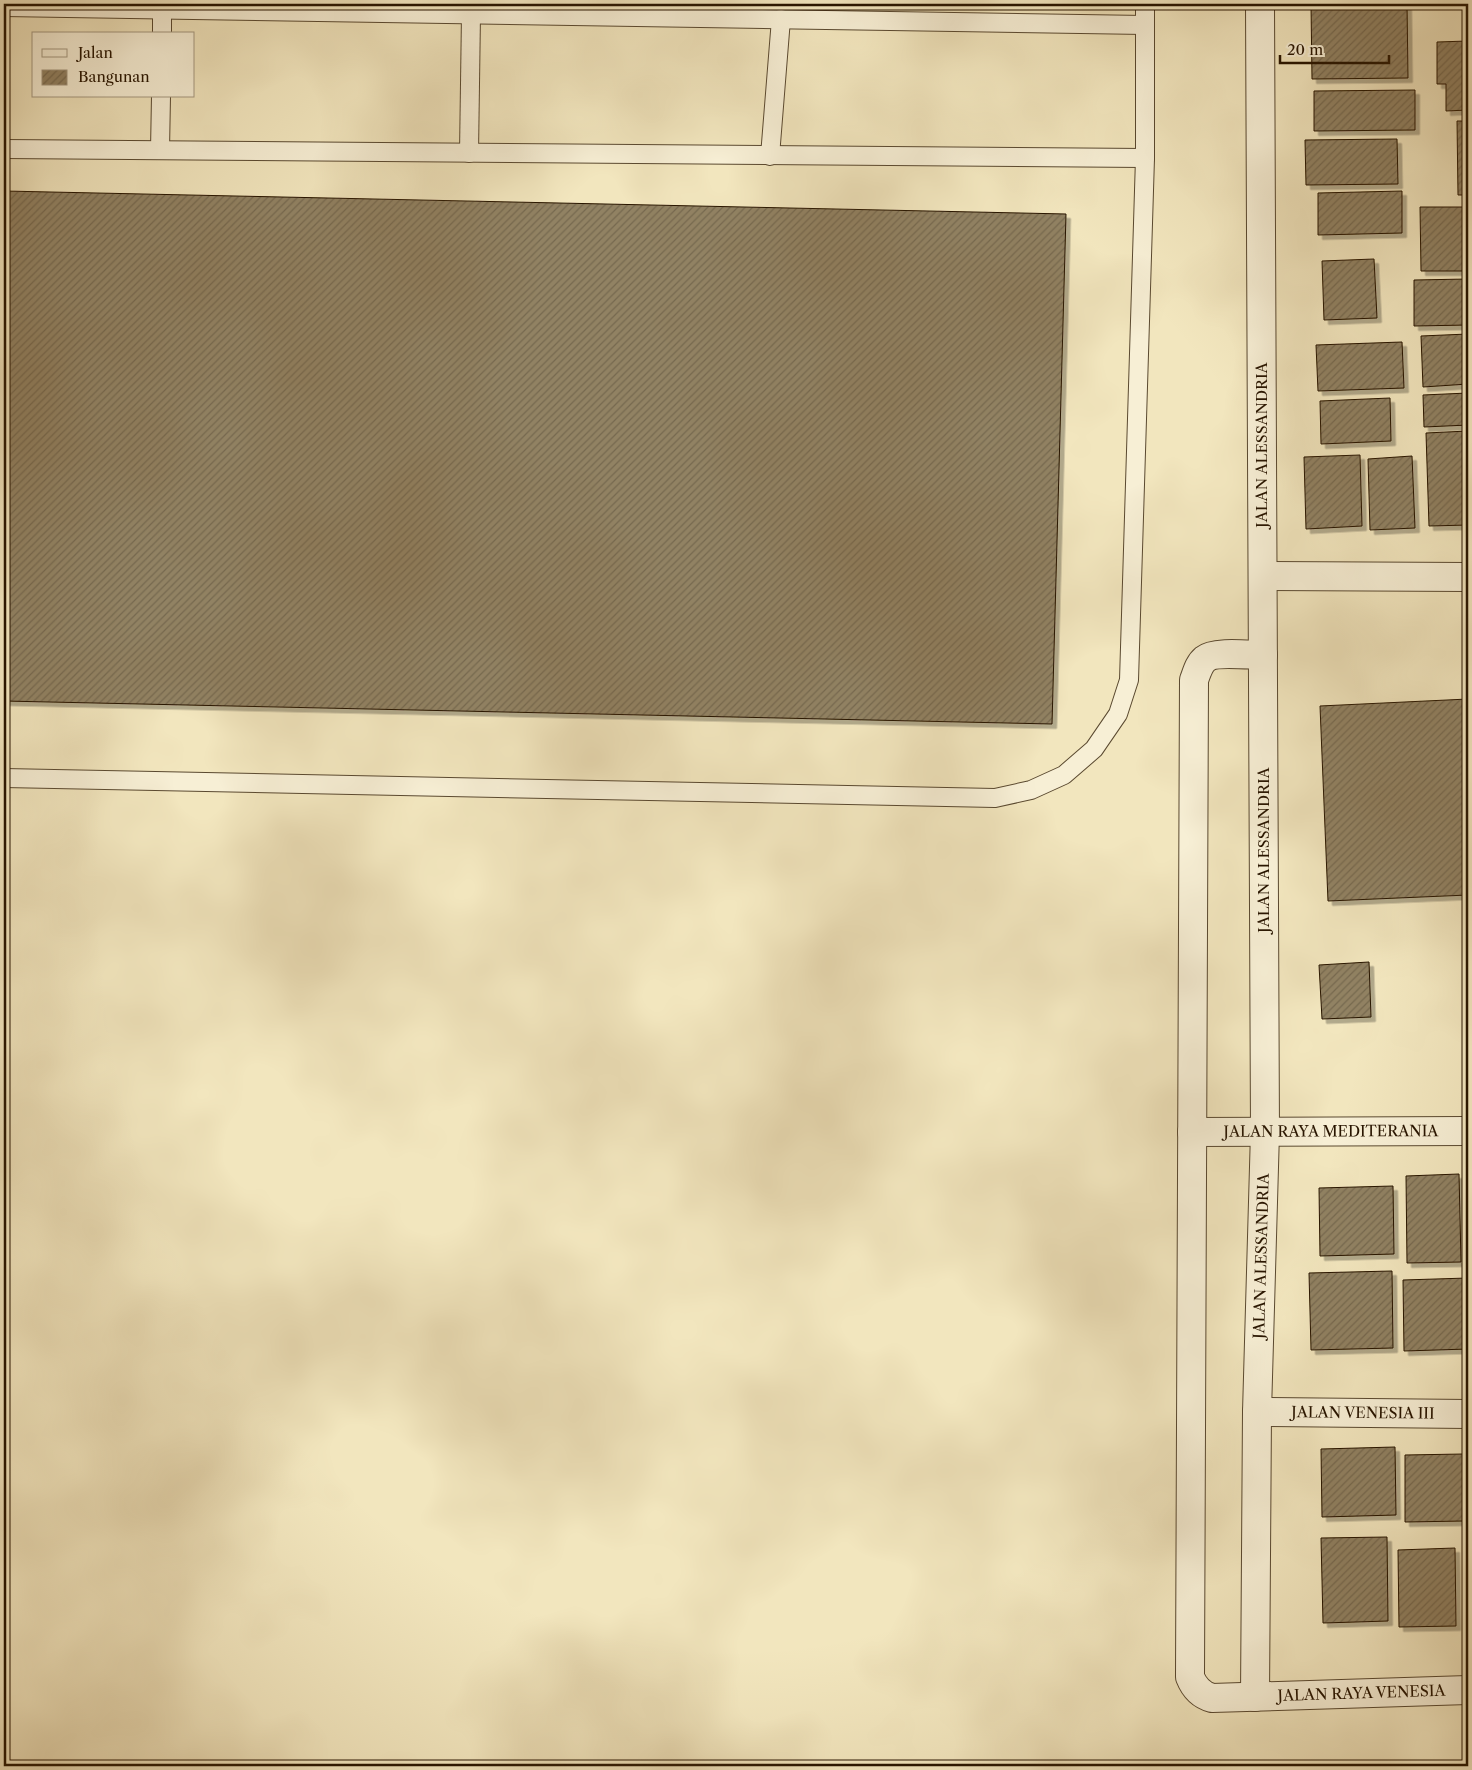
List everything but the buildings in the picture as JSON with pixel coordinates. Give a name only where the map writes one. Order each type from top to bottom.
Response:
[{"type":"street","name":"JALAN ALESSANDRIA","points":[[1255,1697],[1257,1412],[1265,1132],[1260,4]]},
{"type":"street","points":[[1263,576],[1468,577]]},
{"type":"street","name":"JALAN RAYA VENESIA","points":[[1263,655],[1214,655],[1206,658],[1198,667],[1194,680],[1190,1676],[1193,1684],[1206,1696],[1212,1698],[1468,1690]]},
{"type":"street","name":"JALAN RAYA MEDITERANIA","points":[[1192,1132],[1468,1131]]},
{"type":"street","name":"JALAN VENESIA III","points":[[1257,1412],[1468,1414]]},
{"type":"lane","points":[[4,778],[995,798],[1031,790],[1064,775],[1094,749],[1118,714],[1128,680],[1144,158],[1145,4]]},
{"type":"lane","points":[[4,7],[1145,25]]},
{"type":"lane","points":[[162,10],[162,32]]},
{"type":"lane","points":[[469,153],[471,14]]},
{"type":"lane","points":[[770,156],[781,19]]},
{"type":"lane","points":[[160,150],[161,98]]},
{"type":"lane","points":[[4,149],[1144,158]]}]
